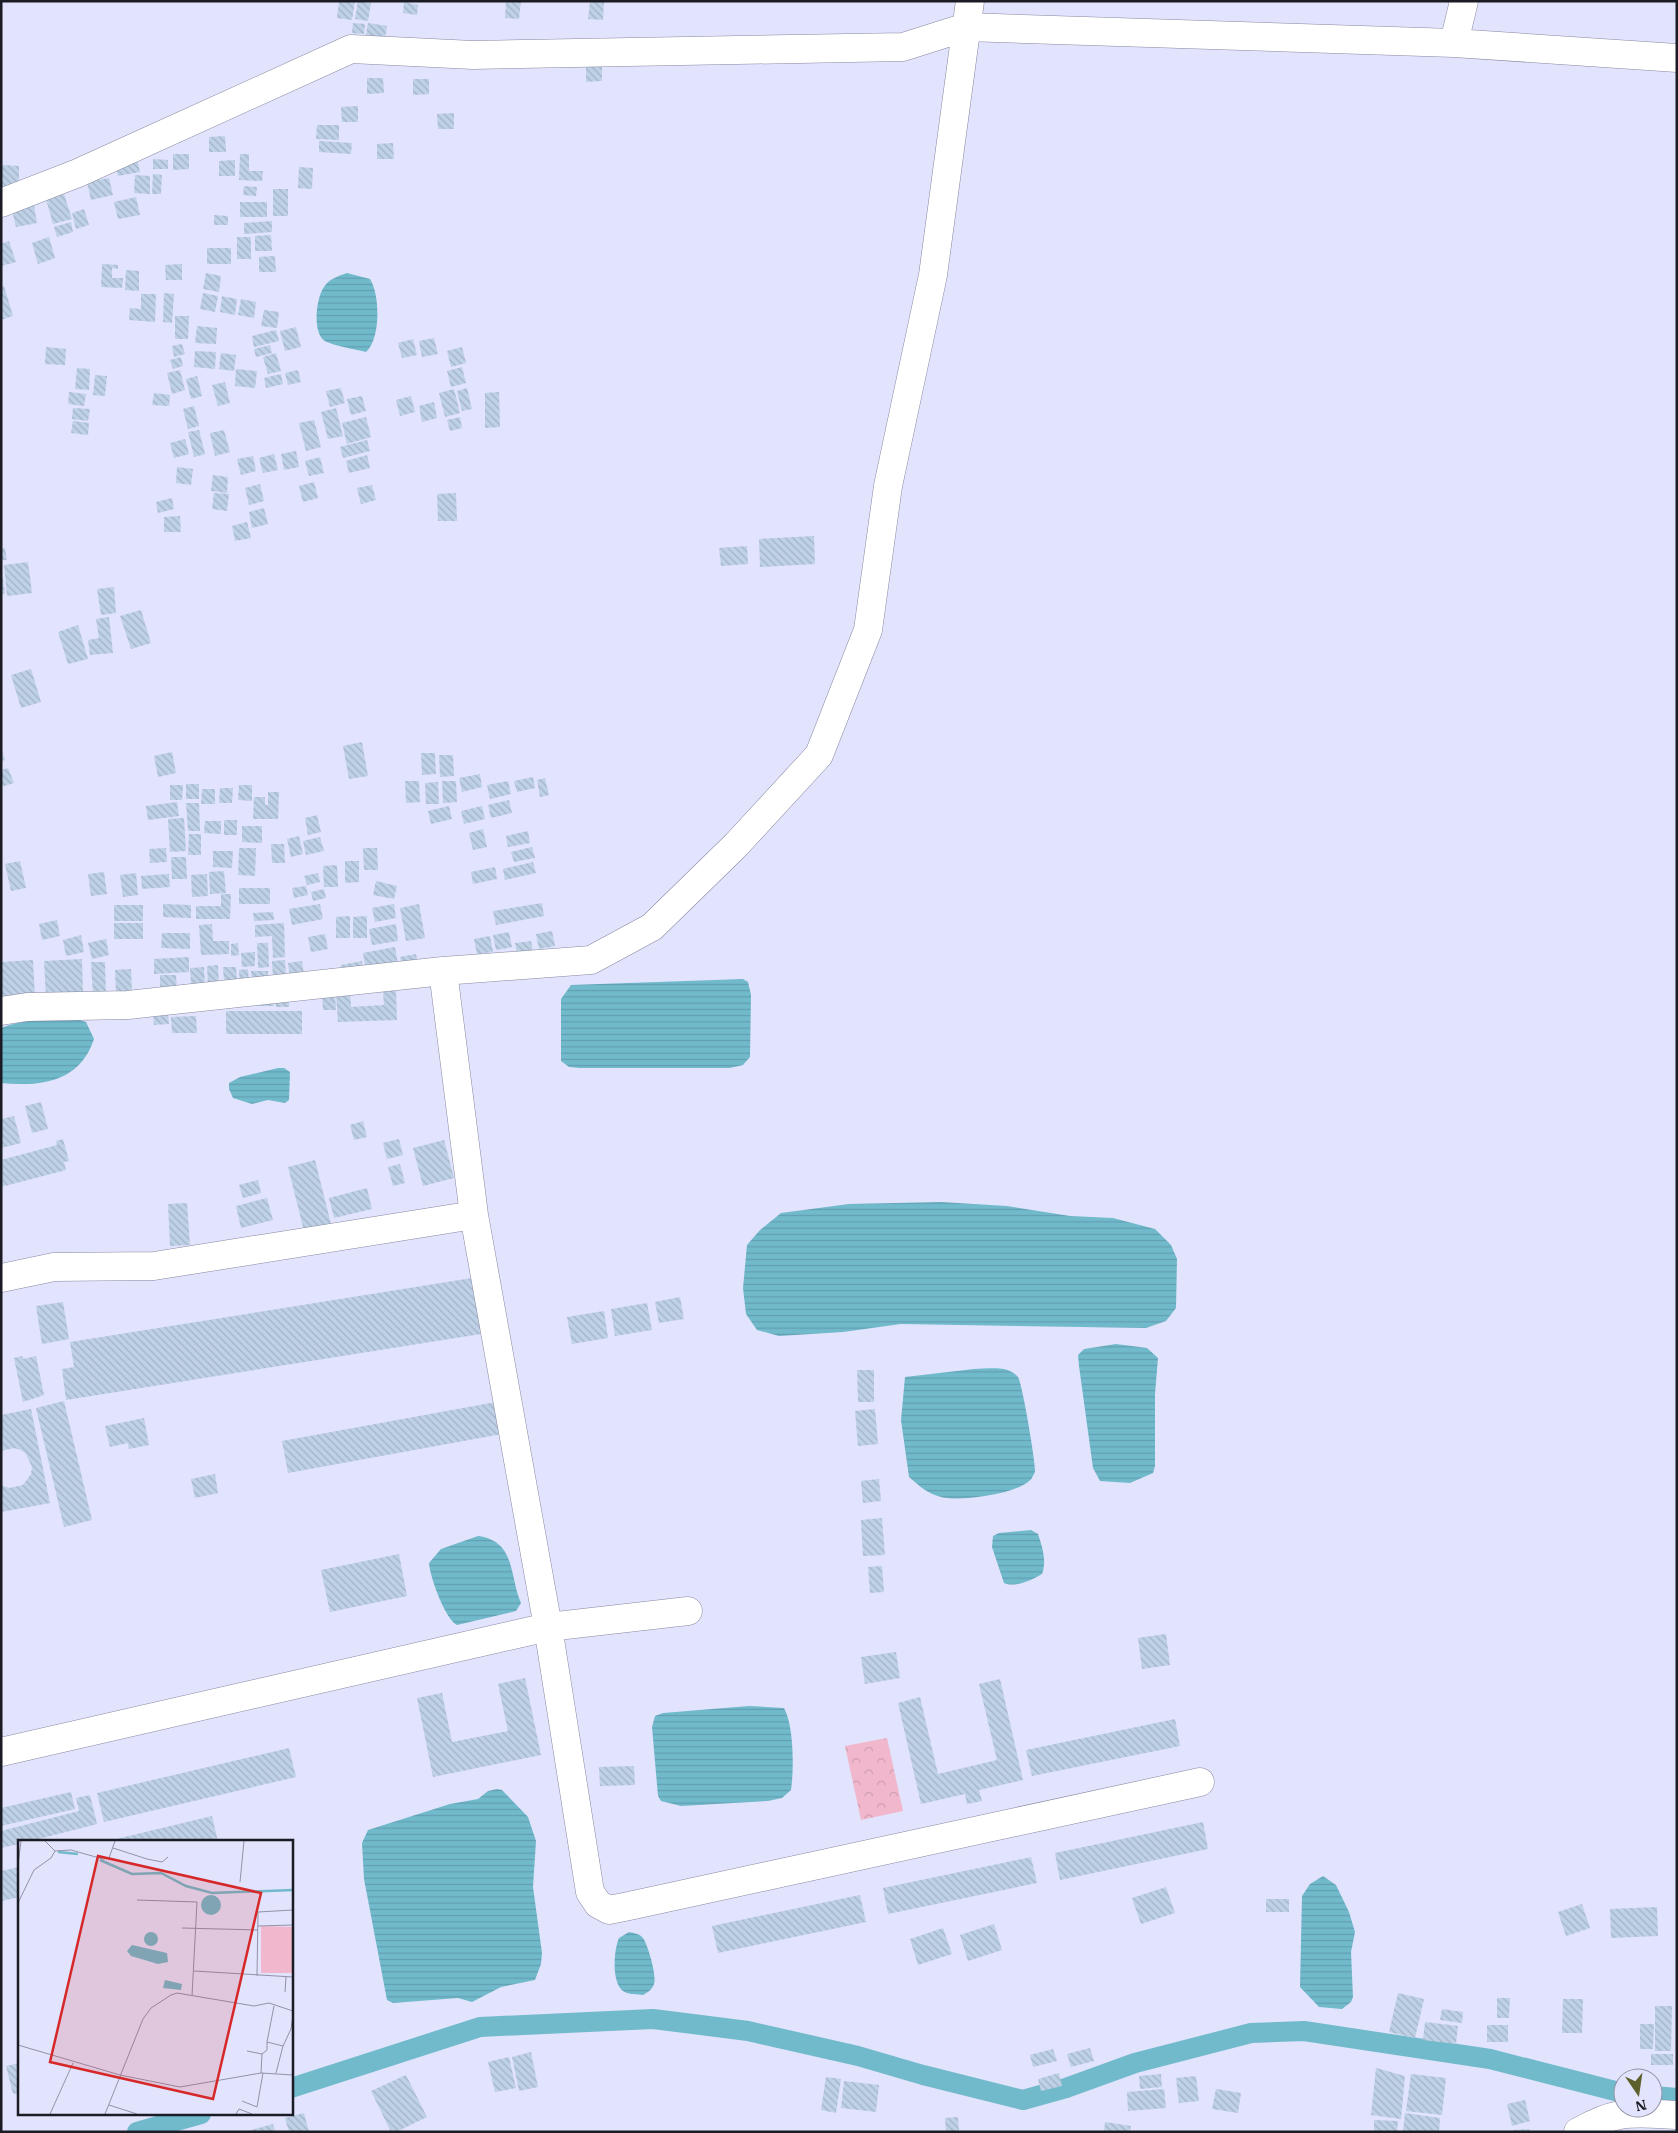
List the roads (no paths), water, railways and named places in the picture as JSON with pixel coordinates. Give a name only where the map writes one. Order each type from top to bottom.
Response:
[{"type":"street","points":[[1454,43],[1464,1]]},
{"type":"street","points":[[1,1011],[27,1007],[128,1005],[443,971],[591,960],[652,927],[736,845],[818,755],[868,630],[888,486],[932,275],[968,14]]},
{"type":"street","points":[[1,203],[78,173],[351,49],[473,55],[903,47],[968,14],[1677,58]]},
{"type":"street","points":[[443,971],[474,1215],[548,1627],[590,1892],[598,1904],[609,1910],[1200,1782]]},
{"type":"street","points":[[1,1278],[54,1267],[154,1266],[474,1215]]},
{"type":"street","points":[[1,1752],[548,1627],[688,1610]]},
{"type":"street","points":[[1578,2132],[1602,2118],[1626,2112],[1677,2115]]},
{"type":"water","points":[[347,273],[370,279],[376,295],[376,327],[371,346],[366,352],[328,343],[321,337],[318,331],[317,307],[321,292],[331,280]]},
{"type":"water","points":[[743,979],[748,982],[751,995],[750,1057],[743,1065],[730,1068],[580,1068],[569,1067],[561,1061],[561,999],[571,985]]},
{"type":"water","points":[[76,1019],[86,1022],[94,1039],[88,1053],[79,1065],[57,1079],[44,1082],[30,1084],[1,1083],[1,1028],[29,1021]]},
{"type":"water","points":[[284,1068],[290,1072],[289,1100],[285,1103],[268,1100],[252,1104],[233,1098],[229,1089],[229,1083],[240,1077]]},
{"type":"water","points":[[941,1202],[1007,1206],[1070,1216],[1113,1218],[1155,1229],[1171,1245],[1177,1259],[1176,1308],[1166,1321],[1146,1328],[901,1324],[843,1332],[779,1336],[757,1330],[746,1314],[743,1288],[747,1245],[760,1230],[781,1213],[849,1204]]},
{"type":"water","points":[[1116,1344],[1147,1348],[1158,1358],[1155,1394],[1155,1466],[1153,1473],[1130,1483],[1100,1481],[1093,1468],[1079,1366],[1078,1355],[1084,1349]]},
{"type":"water","points":[[974,1369],[1003,1369],[1014,1373],[1018,1377],[1028,1423],[1035,1472],[1026,1484],[1003,1492],[961,1498],[936,1496],[909,1477],[901,1420],[905,1377]]},
{"type":"water","points":[[1031,1530],[1038,1534],[1042,1549],[1044,1564],[1042,1574],[1018,1584],[1004,1583],[992,1547],[993,1536],[999,1533]]},
{"type":"water","points":[[478,1536],[490,1539],[505,1552],[521,1603],[516,1611],[457,1625],[452,1621],[443,1606],[435,1587],[429,1563],[441,1549]]},
{"type":"water","points":[[749,1706],[784,1708],[790,1725],[791,1736],[793,1771],[791,1790],[782,1798],[768,1801],[681,1806],[661,1801],[658,1796],[652,1727],[655,1716],[663,1713]]},
{"type":"water","points":[[502,1790],[528,1817],[536,1841],[533,1887],[542,1953],[541,1964],[535,1980],[501,1987],[472,2002],[458,1998],[393,2003],[387,2000],[364,1879],[362,1843],[368,1830],[450,1804],[478,1799],[488,1791]]},
{"type":"water","points":[[1323,1876],[1336,1885],[1349,1912],[1355,1932],[1351,1952],[1353,1997],[1351,2002],[1342,2009],[1319,2007],[1300,1987],[1302,1896],[1310,1884]]},
{"type":"water","points":[[629,1932],[643,1938],[653,1968],[654,1984],[643,1995],[630,1994],[623,1991],[619,1987],[615,1973],[617,1943],[619,1938]]},
{"type":"waterway","points":[[292,2088],[480,2027],[653,2019],[748,2031],[858,2056],[923,2075],[1023,2100],[1066,2088],[1135,2063],[1251,2033],[1304,2031],[1490,2059],[1613,2090]]},
{"type":"waterway","points":[[1663,2097],[1677,2098]]},
{"type":"waterway","points":[[137,2132],[194,2116]]}]
